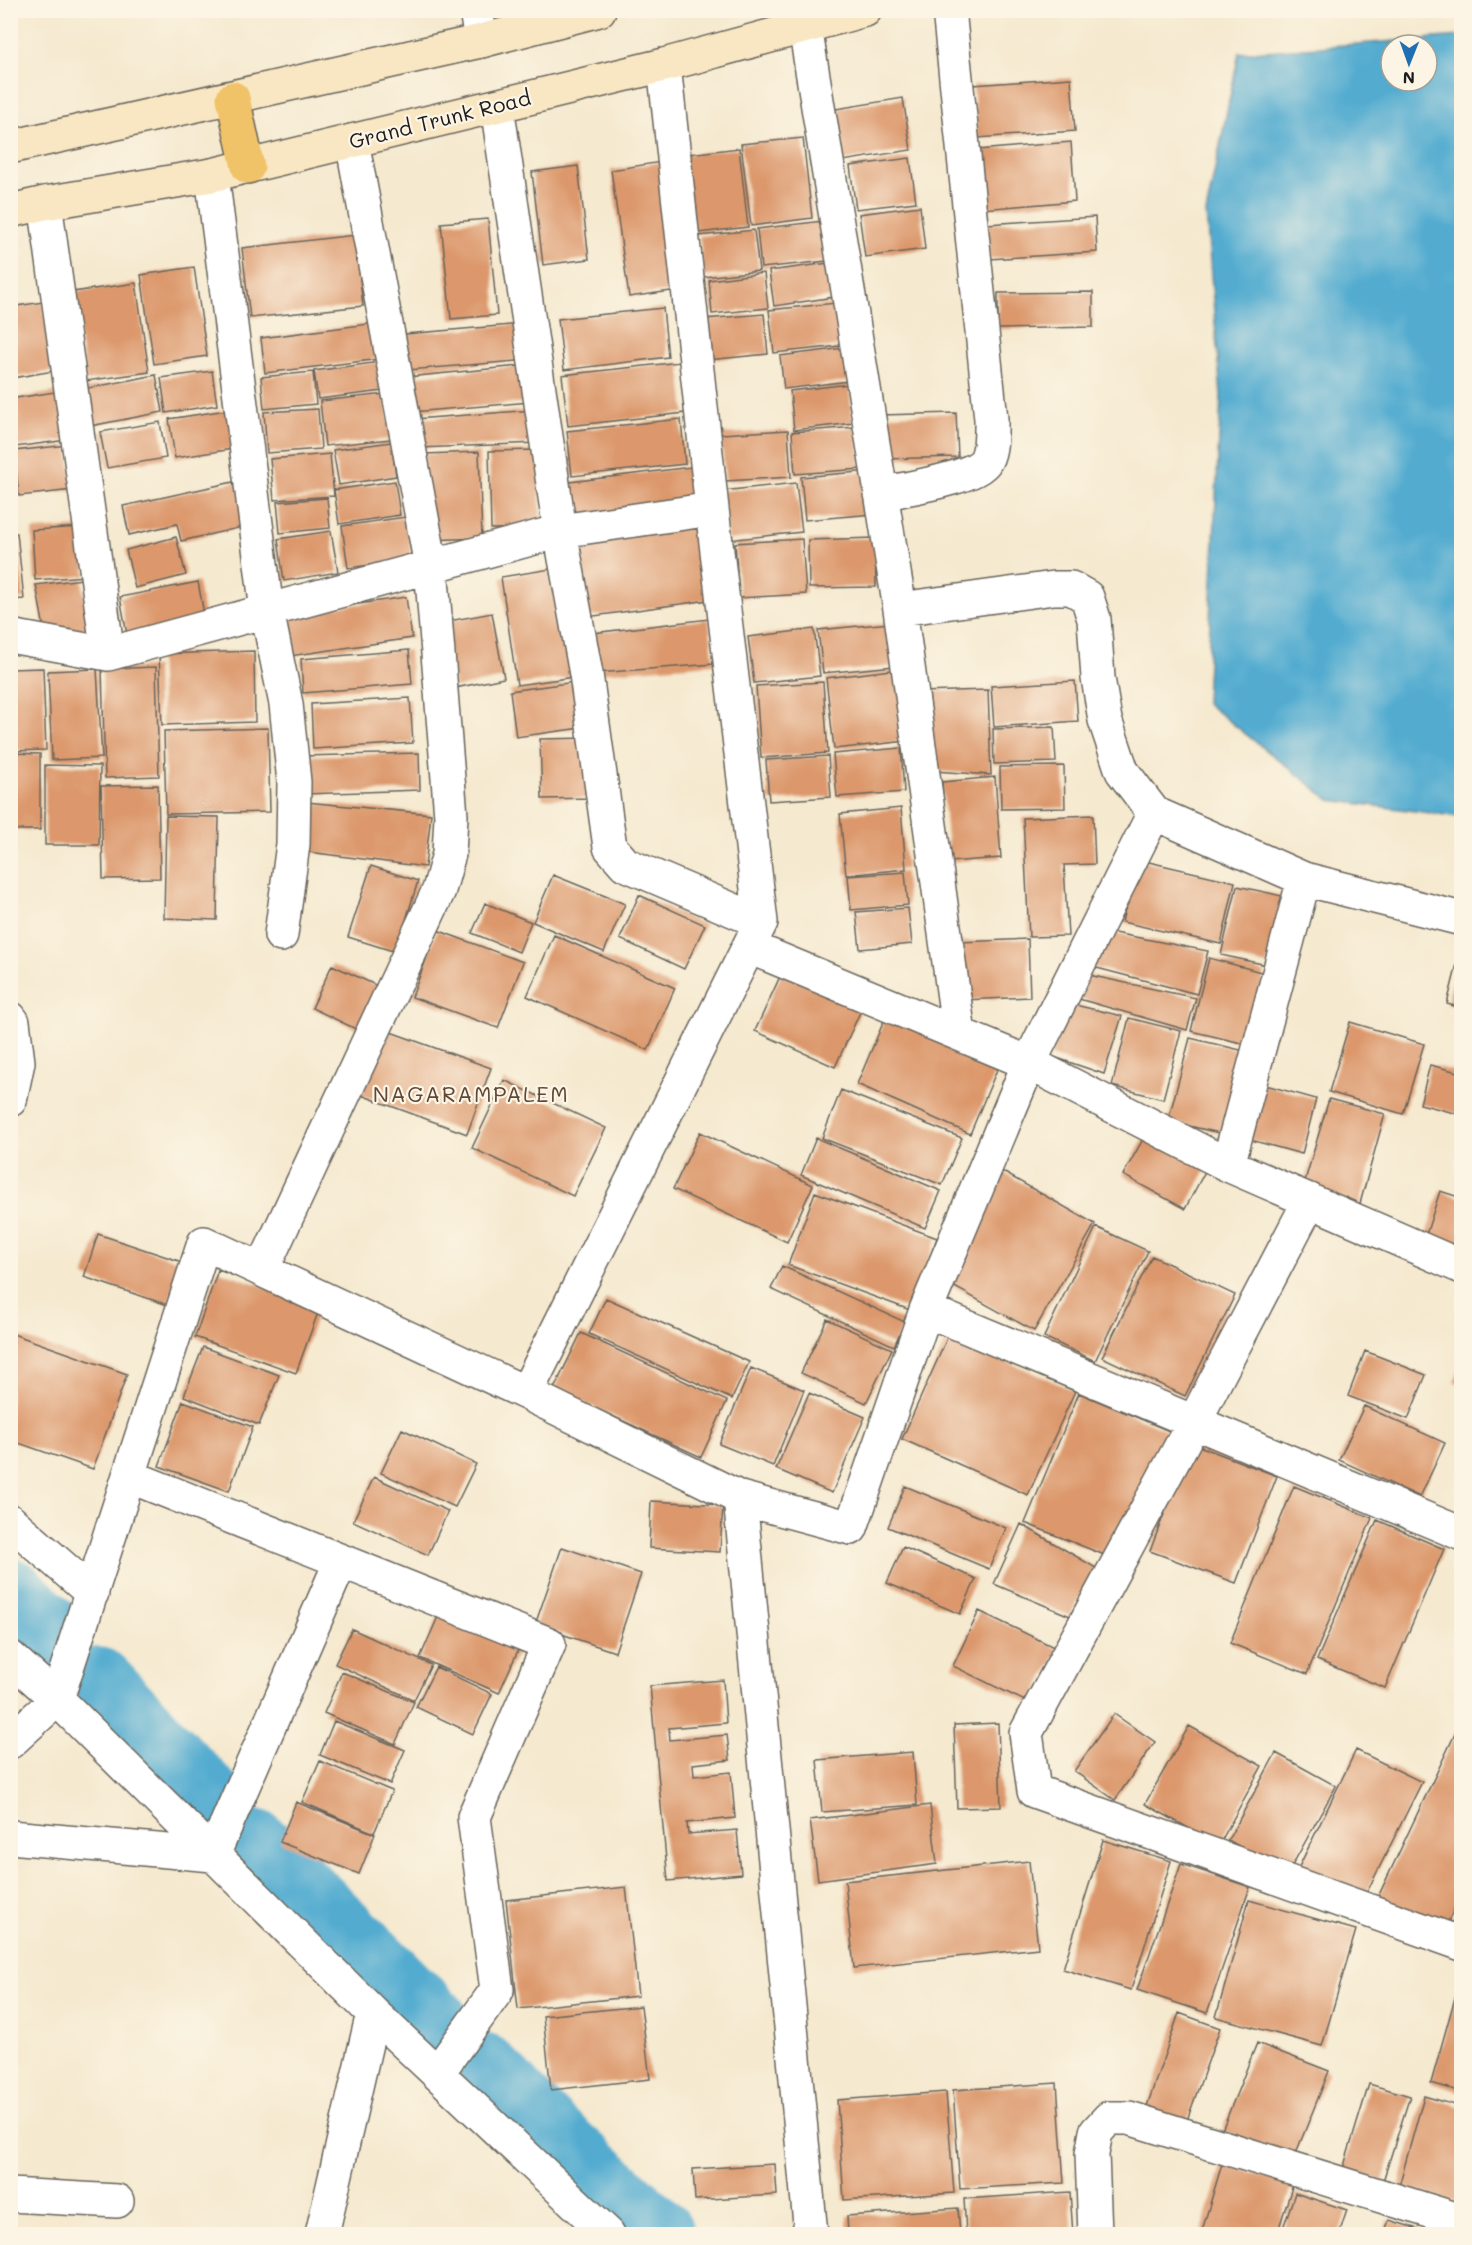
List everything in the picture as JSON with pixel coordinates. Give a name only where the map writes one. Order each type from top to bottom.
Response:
[{"type":"main road","points":[[10,147],[233,98],[478,26],[599,10]]},
{"type":"main road","name":"Grand Trunk Road","points":[[10,211],[45,203],[212,176],[663,65],[865,10]]},
{"type":"main road","points":[[233,98],[248,167]]},
{"type":"street","points":[[881,494],[970,474],[985,463],[991,443],[991,419],[949,10]]},
{"type":"street","points":[[805,27],[900,609],[959,1034]]},
{"type":"street","points":[[526,1393],[755,935],[712,509],[663,65]]},
{"type":"street","points":[[497,106],[560,531],[586,674],[610,847],[625,864],[755,935],[959,1034],[1029,1063],[1228,1165],[1461,1267]]},
{"type":"street","points":[[262,1270],[439,890],[449,854],[451,816],[431,566],[352,141]]},
{"type":"street","points":[[212,176],[267,611],[286,704],[294,782],[293,844],[281,935]]},
{"type":"street","points":[[45,203],[108,654]]},
{"type":"street","points":[[10,636],[108,654],[560,531],[712,509]]},
{"type":"street","points":[[900,609],[1054,588],[1071,588],[1087,597],[1094,620],[1098,678],[1105,720],[1122,771],[1154,813],[1304,879],[1461,919]]},
{"type":"street","points":[[10,1742],[57,1699],[204,1243],[526,1393],[740,1498],[851,1528],[926,1310],[1029,1063],[1154,813]]},
{"type":"street","points":[[1228,1165],[1304,879]]},
{"type":"street","points":[[10,1018],[13,1022],[18,1062],[10,1100]]},
{"type":"street","points":[[1310,1200],[1194,1422],[1026,1733],[1034,1791],[1461,1944]]},
{"type":"street","points":[[926,1310],[1461,1534]]},
{"type":"street","points":[[129,1476],[549,1644],[474,1817],[497,1990],[438,2072]]},
{"type":"street","points":[[740,1498],[811,2235]]},
{"type":"street","points":[[10,1521],[92,1593]]},
{"type":"street","points":[[213,1855],[341,1561]]},
{"type":"street","points":[[10,1657],[57,1699],[373,2013],[608,2235]]},
{"type":"street","points":[[10,1837],[213,1855]]},
{"type":"street","points":[[322,2235],[373,2013]]},
{"type":"street","points":[[1095,2235],[1092,2154],[1096,2132],[1109,2118],[1129,2118],[1461,2221]]},
{"type":"street","points":[[10,2195],[117,2201]]},
{"type":"water","points":[[1462,36],[1461,817],[1330,800],[1206,703],[1221,396],[1206,213],[1239,53],[1379,42],[1379,93],[1439,93],[1439,38]]},
{"type":"building","points":[[1071,78],[1075,131],[977,138],[973,85]]},
{"type":"building","points":[[903,98],[911,150],[837,162],[829,110]]},
{"type":"building","points":[[803,138],[812,218],[751,226],[741,144]]},
{"type":"building","points":[[1071,142],[1075,201],[983,209],[978,150]]},
{"type":"building","points":[[739,148],[748,227],[690,234],[681,155]]},
{"type":"building","points":[[910,158],[916,202],[856,209],[850,166]]},
{"type":"building","points":[[667,161],[685,289],[629,297],[611,170]]},
{"type":"building","points":[[578,166],[589,259],[543,265],[532,172]]},
{"type":"building","points":[[920,206],[925,249],[865,257],[859,214]]},
{"type":"building","points":[[1095,217],[1097,252],[989,259],[987,224]]},
{"type":"building","points":[[488,219],[497,315],[451,319],[441,223]]},
{"type":"building","points":[[823,221],[827,261],[761,268],[757,229]]},
{"type":"building","points":[[754,230],[759,271],[704,277],[699,236]]},
{"type":"building","points":[[355,235],[363,306],[250,318],[242,248]]},
{"type":"building","points":[[829,263],[834,297],[774,306],[769,271]]},
{"type":"building","points":[[194,267],[207,356],[154,364],[141,275]]},
{"type":"building","points":[[764,273],[768,308],[712,314],[709,280]]},
{"type":"building","points":[[136,283],[149,372],[86,381],[73,292]]},
{"type":"building","points":[[1093,292],[1093,327],[998,329],[998,293]]},
{"type":"building","points":[[43,302],[54,371],[12,378],[10,307]]},
{"type":"building","points":[[836,303],[840,346],[774,353],[769,310]]},
{"type":"building","points":[[663,308],[668,357],[564,370],[558,319]]},
{"type":"building","points":[[764,314],[768,354],[708,360],[704,319]]},
{"type":"building","points":[[376,323],[380,359],[265,373],[261,338]]},
{"type":"building","points":[[522,324],[529,360],[408,370],[405,334]]},
{"type":"building","points":[[844,348],[849,381],[784,389],[780,356]]},
{"type":"building","points":[[380,362],[383,391],[318,399],[314,371]]},
{"type":"building","points":[[680,362],[685,413],[568,426],[562,375]]},
{"type":"building","points":[[529,365],[531,402],[412,412],[407,377]]},
{"type":"building","points":[[212,371],[217,405],[166,413],[161,378]]},
{"type":"building","points":[[313,372],[316,404],[264,409],[261,377]]},
{"type":"building","points":[[156,375],[163,412],[90,426],[83,389]]},
{"type":"building","points":[[849,384],[853,423],[794,430],[790,391]]},
{"type":"building","points":[[61,391],[67,440],[15,447],[10,399]]},
{"type":"building","points":[[386,394],[391,439],[325,446],[320,401]]},
{"type":"building","points":[[233,409],[239,448],[175,458],[169,419]]},
{"type":"building","points":[[318,409],[321,449],[267,453],[264,412]]},
{"type":"building","points":[[533,410],[539,443],[419,448],[415,419]]},
{"type":"building","points":[[956,413],[958,457],[881,459],[880,415]]},
{"type":"building","points":[[681,419],[685,464],[572,476],[567,431]]},
{"type":"building","points":[[160,422],[166,458],[107,468],[100,432]]},
{"type":"building","points":[[857,427],[861,469],[795,474],[792,432]]},
{"type":"building","points":[[788,430],[791,477],[725,481],[721,434]]},
{"type":"building","points":[[391,442],[396,476],[339,485],[333,450]]},
{"type":"building","points":[[68,445],[73,490],[19,496],[14,451]]},
{"type":"building","points":[[539,450],[541,528],[491,529],[489,451]]},
{"type":"building","points":[[479,452],[482,538],[427,540],[424,454]]},
{"type":"building","points":[[330,454],[334,496],[274,500],[270,459]]},
{"type":"building","points":[[699,466],[704,507],[575,522],[570,482]]},
{"type":"building","points":[[870,471],[873,514],[805,520],[801,477]]},
{"type":"building","points":[[238,481],[247,526],[181,541],[177,524],[129,535],[123,506]]},
{"type":"building","points":[[395,481],[400,515],[339,524],[334,490]]},
{"type":"building","points":[[796,483],[802,532],[728,540],[722,491]]},
{"type":"building","points":[[327,498],[330,528],[280,533],[277,502]]},
{"type":"building","points":[[703,514],[716,599],[587,617],[575,533]]},
{"type":"building","points":[[406,517],[412,559],[348,568],[342,526]]},
{"type":"building","points":[[83,527],[86,576],[35,580],[32,530]]},
{"type":"building","points":[[331,531],[338,572],[284,581],[278,539]]},
{"type":"building","points":[[10,533],[17,533],[24,599],[10,600]]},
{"type":"building","points":[[176,537],[186,575],[135,588],[126,550]]},
{"type":"building","points":[[875,538],[876,587],[809,588],[808,540]]},
{"type":"building","points":[[802,539],[806,594],[739,598],[735,543]]},
{"type":"building","points":[[557,568],[574,677],[517,685],[501,577]]},
{"type":"building","points":[[82,579],[90,637],[44,628],[36,585]]},
{"type":"building","points":[[198,582],[206,625],[128,640],[120,597]]},
{"type":"building","points":[[406,597],[412,638],[290,656],[284,615]]},
{"type":"building","points":[[492,613],[504,678],[455,688],[443,622]]},
{"type":"building","points":[[709,619],[714,664],[597,673],[593,633]]},
{"type":"building","points":[[890,623],[895,666],[823,673],[818,630]]},
{"type":"building","points":[[814,629],[820,676],[754,683],[748,637]]},
{"type":"building","points":[[409,650],[412,684],[303,693],[301,659]]},
{"type":"building","points":[[254,651],[255,722],[162,725],[159,654]]},
{"type":"building","points":[[156,667],[159,776],[105,778],[102,669]]},
{"type":"building","points":[[43,668],[46,750],[10,751],[10,669]]},
{"type":"building","points":[[97,669],[102,758],[52,760],[48,671]]},
{"type":"building","points":[[899,669],[907,741],[834,749],[826,678]]},
{"type":"building","points":[[582,681],[588,727],[516,737],[510,691]]},
{"type":"building","points":[[1075,681],[1078,721],[994,727],[991,686]]},
{"type":"building","points":[[823,682],[828,753],[761,758],[756,686]]},
{"type":"building","points":[[988,690],[991,775],[934,771],[920,692]]},
{"type":"building","points":[[410,698],[413,743],[313,749],[311,704]]},
{"type":"building","points":[[1054,727],[1056,762],[994,764],[993,729]]},
{"type":"building","points":[[268,728],[270,812],[166,814],[164,731]]},
{"type":"building","points":[[592,738],[593,798],[542,799],[540,739]]},
{"type":"building","points":[[901,748],[904,792],[837,797],[833,754]]},
{"type":"building","points":[[10,753],[40,754],[40,830],[10,830]]},
{"type":"building","points":[[419,753],[420,790],[304,794],[303,756]]},
{"type":"building","points":[[828,756],[831,797],[769,801],[766,760]]},
{"type":"building","points":[[45,765],[100,766],[99,845],[45,845]]},
{"type":"building","points":[[1064,766],[1065,808],[1001,809],[1000,767]]},
{"type":"building","points":[[995,777],[1001,858],[949,862],[942,782]]},
{"type":"building","points":[[158,785],[160,878],[103,879],[101,786]]},
{"type":"building","points":[[306,802],[431,814],[425,867],[301,851]]},
{"type":"building","points":[[901,808],[906,869],[846,875],[840,814]]},
{"type":"building","points":[[1093,815],[1095,864],[1064,865],[1068,936],[1029,937],[1023,818]]},
{"type":"building","points":[[166,816],[219,817],[217,920],[164,918]]},
{"type":"building","points":[[1136,859],[1235,882],[1221,944],[1122,922]]},
{"type":"building","points":[[371,866],[418,881],[396,952],[348,937]]},
{"type":"building","points":[[905,872],[908,905],[851,910],[848,876]]},
{"type":"building","points":[[553,875],[625,904],[604,952],[533,922]]},
{"type":"building","points":[[1237,886],[1282,896],[1267,965],[1221,955]]},
{"type":"building","points":[[639,895],[705,925],[684,969],[620,939]]},
{"type":"building","points":[[485,903],[531,922],[519,952],[472,933]]},
{"type":"building","points":[[908,908],[912,944],[860,949],[856,912]]},
{"type":"building","points":[[437,930],[523,962],[498,1028],[412,997]]},
{"type":"building","points":[[1109,932],[1208,951],[1197,994],[1089,966]]},
{"type":"building","points":[[554,935],[675,988],[648,1050],[527,996]]},
{"type":"building","points":[[1028,939],[1030,997],[963,1000],[960,942]]},
{"type":"building","points":[[1462,948],[1462,1008],[1447,1004]]},
{"type":"building","points":[[1209,958],[1265,973],[1246,1044],[1191,1031]]},
{"type":"building","points":[[332,965],[380,987],[360,1031],[312,1008]]},
{"type":"building","points":[[782,972],[862,1008],[835,1067],[755,1031]]},
{"type":"building","points":[[1084,974],[1196,998],[1187,1030],[1072,997]]},
{"type":"building","points":[[1071,1004],[1122,1016],[1104,1074],[1051,1056]]},
{"type":"building","points":[[886,1016],[999,1065],[970,1134],[857,1084]]},
{"type":"building","points":[[1129,1018],[1181,1031],[1163,1099],[1112,1086]]},
{"type":"building","points":[[1350,1022],[1424,1044],[1403,1114],[1329,1092]]},
{"type":"building","points":[[385,1030],[491,1068],[467,1134],[361,1095]]},
{"type":"building","points":[[1190,1038],[1249,1052],[1228,1135],[1168,1121]]},
{"type":"building","points":[[1430,1065],[1462,1073],[1462,1115],[1420,1104]]},
{"type":"building","points":[[504,1080],[606,1128],[573,1196],[472,1148]]},
{"type":"building","points":[[1262,1084],[1316,1099],[1302,1154],[1247,1139]]},
{"type":"building","points":[[841,1090],[962,1138],[942,1185],[822,1138]]},
{"type":"building","points":[[1329,1099],[1385,1114],[1359,1207],[1302,1191]]},
{"type":"building","points":[[1150,1127],[1211,1160],[1185,1209],[1123,1175]]},
{"type":"building","points":[[700,1132],[813,1185],[787,1242],[673,1189]]},
{"type":"building","points":[[816,1138],[941,1191],[925,1228],[801,1175]]},
{"type":"building","points":[[1003,1172],[1095,1224],[1034,1331],[942,1280]]},
{"type":"building","points":[[1440,1191],[1462,1198],[1462,1253],[1424,1241]]},
{"type":"building","points":[[815,1192],[937,1238],[910,1310],[788,1265]]},
{"type":"building","points":[[1096,1227],[1148,1251],[1095,1361],[1044,1337]]},
{"type":"building","points":[[98,1234],[182,1262],[168,1305],[84,1277]]},
{"type":"building","points":[[1152,1256],[1235,1295],[1185,1396],[1102,1357]]},
{"type":"building","points":[[782,1266],[905,1322],[894,1346],[771,1289]]},
{"type":"building","points":[[218,1270],[320,1307],[296,1373],[195,1337]]},
{"type":"building","points":[[606,1298],[749,1362],[732,1399],[589,1334]]},
{"type":"building","points":[[827,1319],[892,1349],[866,1403],[801,1373]]},
{"type":"building","points":[[10,1333],[127,1374],[93,1469],[10,1440]]},
{"type":"building","points":[[581,1333],[727,1401],[701,1457],[554,1389]]},
{"type":"building","points":[[948,1336],[1075,1391],[1028,1495],[902,1439]]},
{"type":"building","points":[[203,1347],[279,1375],[259,1425],[184,1396]]},
{"type":"building","points":[[1365,1351],[1426,1375],[1408,1419],[1348,1396]]},
{"type":"building","points":[[1462,1361],[1462,1383],[1455,1382]]},
{"type":"building","points":[[751,1368],[804,1390],[773,1466],[719,1444]]},
{"type":"building","points":[[809,1393],[865,1417],[832,1493],[776,1469]]},
{"type":"building","points":[[1079,1393],[1174,1433],[1107,1556],[1025,1523]]},
{"type":"building","points":[[183,1401],[253,1427],[229,1491],[159,1466]]},
{"type":"building","points":[[1364,1406],[1445,1443],[1420,1497],[1339,1460]]},
{"type":"building","points":[[402,1429],[476,1464],[455,1507],[381,1473]]},
{"type":"building","points":[[1191,1443],[1277,1476],[1236,1583],[1150,1551]]},
{"type":"building","points":[[374,1477],[448,1511],[428,1555],[353,1521]]},
{"type":"building","points":[[905,1486],[1006,1528],[989,1569],[888,1527]]},
{"type":"building","points":[[1294,1486],[1372,1518],[1307,1674],[1230,1643]]},
{"type":"building","points":[[651,1501],[723,1505],[720,1552],[649,1548]]},
{"type":"building","points":[[1377,1520],[1444,1549],[1385,1688],[1317,1660]]},
{"type":"building","points":[[1021,1524],[1096,1568],[1070,1616],[994,1584]]},
{"type":"building","points":[[562,1547],[641,1574],[615,1652],[535,1625]]},
{"type":"building","points":[[903,1547],[976,1579],[960,1614],[887,1583]]},
{"type":"building","points":[[979,1611],[1058,1649],[1031,1704],[953,1666]]},
{"type":"building","points":[[440,1612],[519,1648],[499,1693],[420,1658]]},
{"type":"building","points":[[352,1629],[431,1665],[414,1700],[335,1664]]},
{"type":"building","points":[[436,1667],[492,1694],[473,1734],[416,1707]]},
{"type":"building","points":[[342,1672],[414,1702],[395,1744],[324,1713]]},
{"type":"building","points":[[723,1680],[726,1723],[669,1728],[670,1740],[727,1735],[730,1760],[693,1764],[694,1776],[731,1772],[735,1818],[687,1823],[688,1834],[737,1830],[741,1874],[668,1881],[650,1686]]},
{"type":"building","points":[[1114,1714],[1155,1742],[1115,1800],[1074,1771]]},
{"type":"building","points":[[1462,1719],[1462,1892],[1445,1928],[1378,1897]]},
{"type":"building","points":[[334,1721],[405,1750],[390,1784],[320,1755]]},
{"type":"building","points":[[998,1723],[1001,1807],[957,1808],[954,1725]]},
{"type":"building","points":[[1189,1726],[1262,1766],[1219,1845],[1145,1804]]},
{"type":"building","points":[[1356,1750],[1422,1782],[1362,1902],[1297,1871]]},
{"type":"building","points":[[913,1752],[917,1805],[822,1812],[817,1760]]},
{"type":"building","points":[[1276,1753],[1336,1786],[1288,1873],[1228,1840]]},
{"type":"building","points":[[320,1761],[392,1791],[374,1833],[302,1802]]},
{"type":"building","points":[[296,1802],[375,1834],[359,1874],[280,1842]]},
{"type":"building","points":[[930,1805],[937,1864],[818,1880],[810,1820]]},
{"type":"building","points":[[1103,1840],[1171,1861],[1131,1990],[1063,1969]]},
{"type":"building","points":[[1029,1861],[1038,1948],[854,1968],[845,1881]]},
{"type":"building","points":[[1181,1864],[1250,1887],[1207,2013],[1137,1990]]},
{"type":"building","points":[[626,1887],[638,1996],[518,2009],[506,1900]]},
{"type":"building","points":[[1249,1900],[1356,1930],[1322,2046],[1216,2017]]},
{"type":"building","points":[[1462,1904],[1462,1928],[1452,1924]]},
{"type":"building","points":[[1456,1994],[1462,1995],[1462,2092],[1431,2083]]},
{"type":"building","points":[[641,2006],[650,2079],[551,2090],[543,2016]]},
{"type":"building","points":[[1179,2013],[1220,2028],[1186,2123],[1146,2109]]},
{"type":"building","points":[[1257,2043],[1329,2071],[1294,2158],[1222,2130]]},
{"type":"building","points":[[1057,2083],[1064,2183],[960,2189],[953,2090]]},
{"type":"building","points":[[1369,2084],[1410,2096],[1383,2181],[1343,2169]]},
{"type":"building","points":[[946,2092],[954,2193],[844,2200],[837,2100]]},
{"type":"building","points":[[1424,2096],[1462,2107],[1462,2183],[1456,2202],[1399,2186]]},
{"type":"building","points":[[775,2164],[777,2195],[695,2200],[693,2169]]},
{"type":"building","points":[[1222,2164],[1293,2184],[1277,2234],[1201,2234]]},
{"type":"building","points":[[1070,2192],[1073,2234],[966,2234],[964,2199]]},
{"type":"building","points":[[1295,2193],[1347,2210],[1339,2234],[1281,2234]]},
{"type":"building","points":[[958,2208],[960,2234],[848,2234],[847,2216]]},
{"type":"building","points":[[1389,2220],[1434,2234],[1384,2234]]},
{"type":"waterway","points":[[10,1596],[45,1630]]},
{"type":"waterway","points":[[97,1685],[212,1806]]},
{"type":"waterway","points":[[254,1847],[431,2022]]},
{"type":"waterway","points":[[482,2071],[548,2137],[656,2234]]},
{"type":"district","name":"NAGARAMPALEM","points":[[471,1094]]}]
